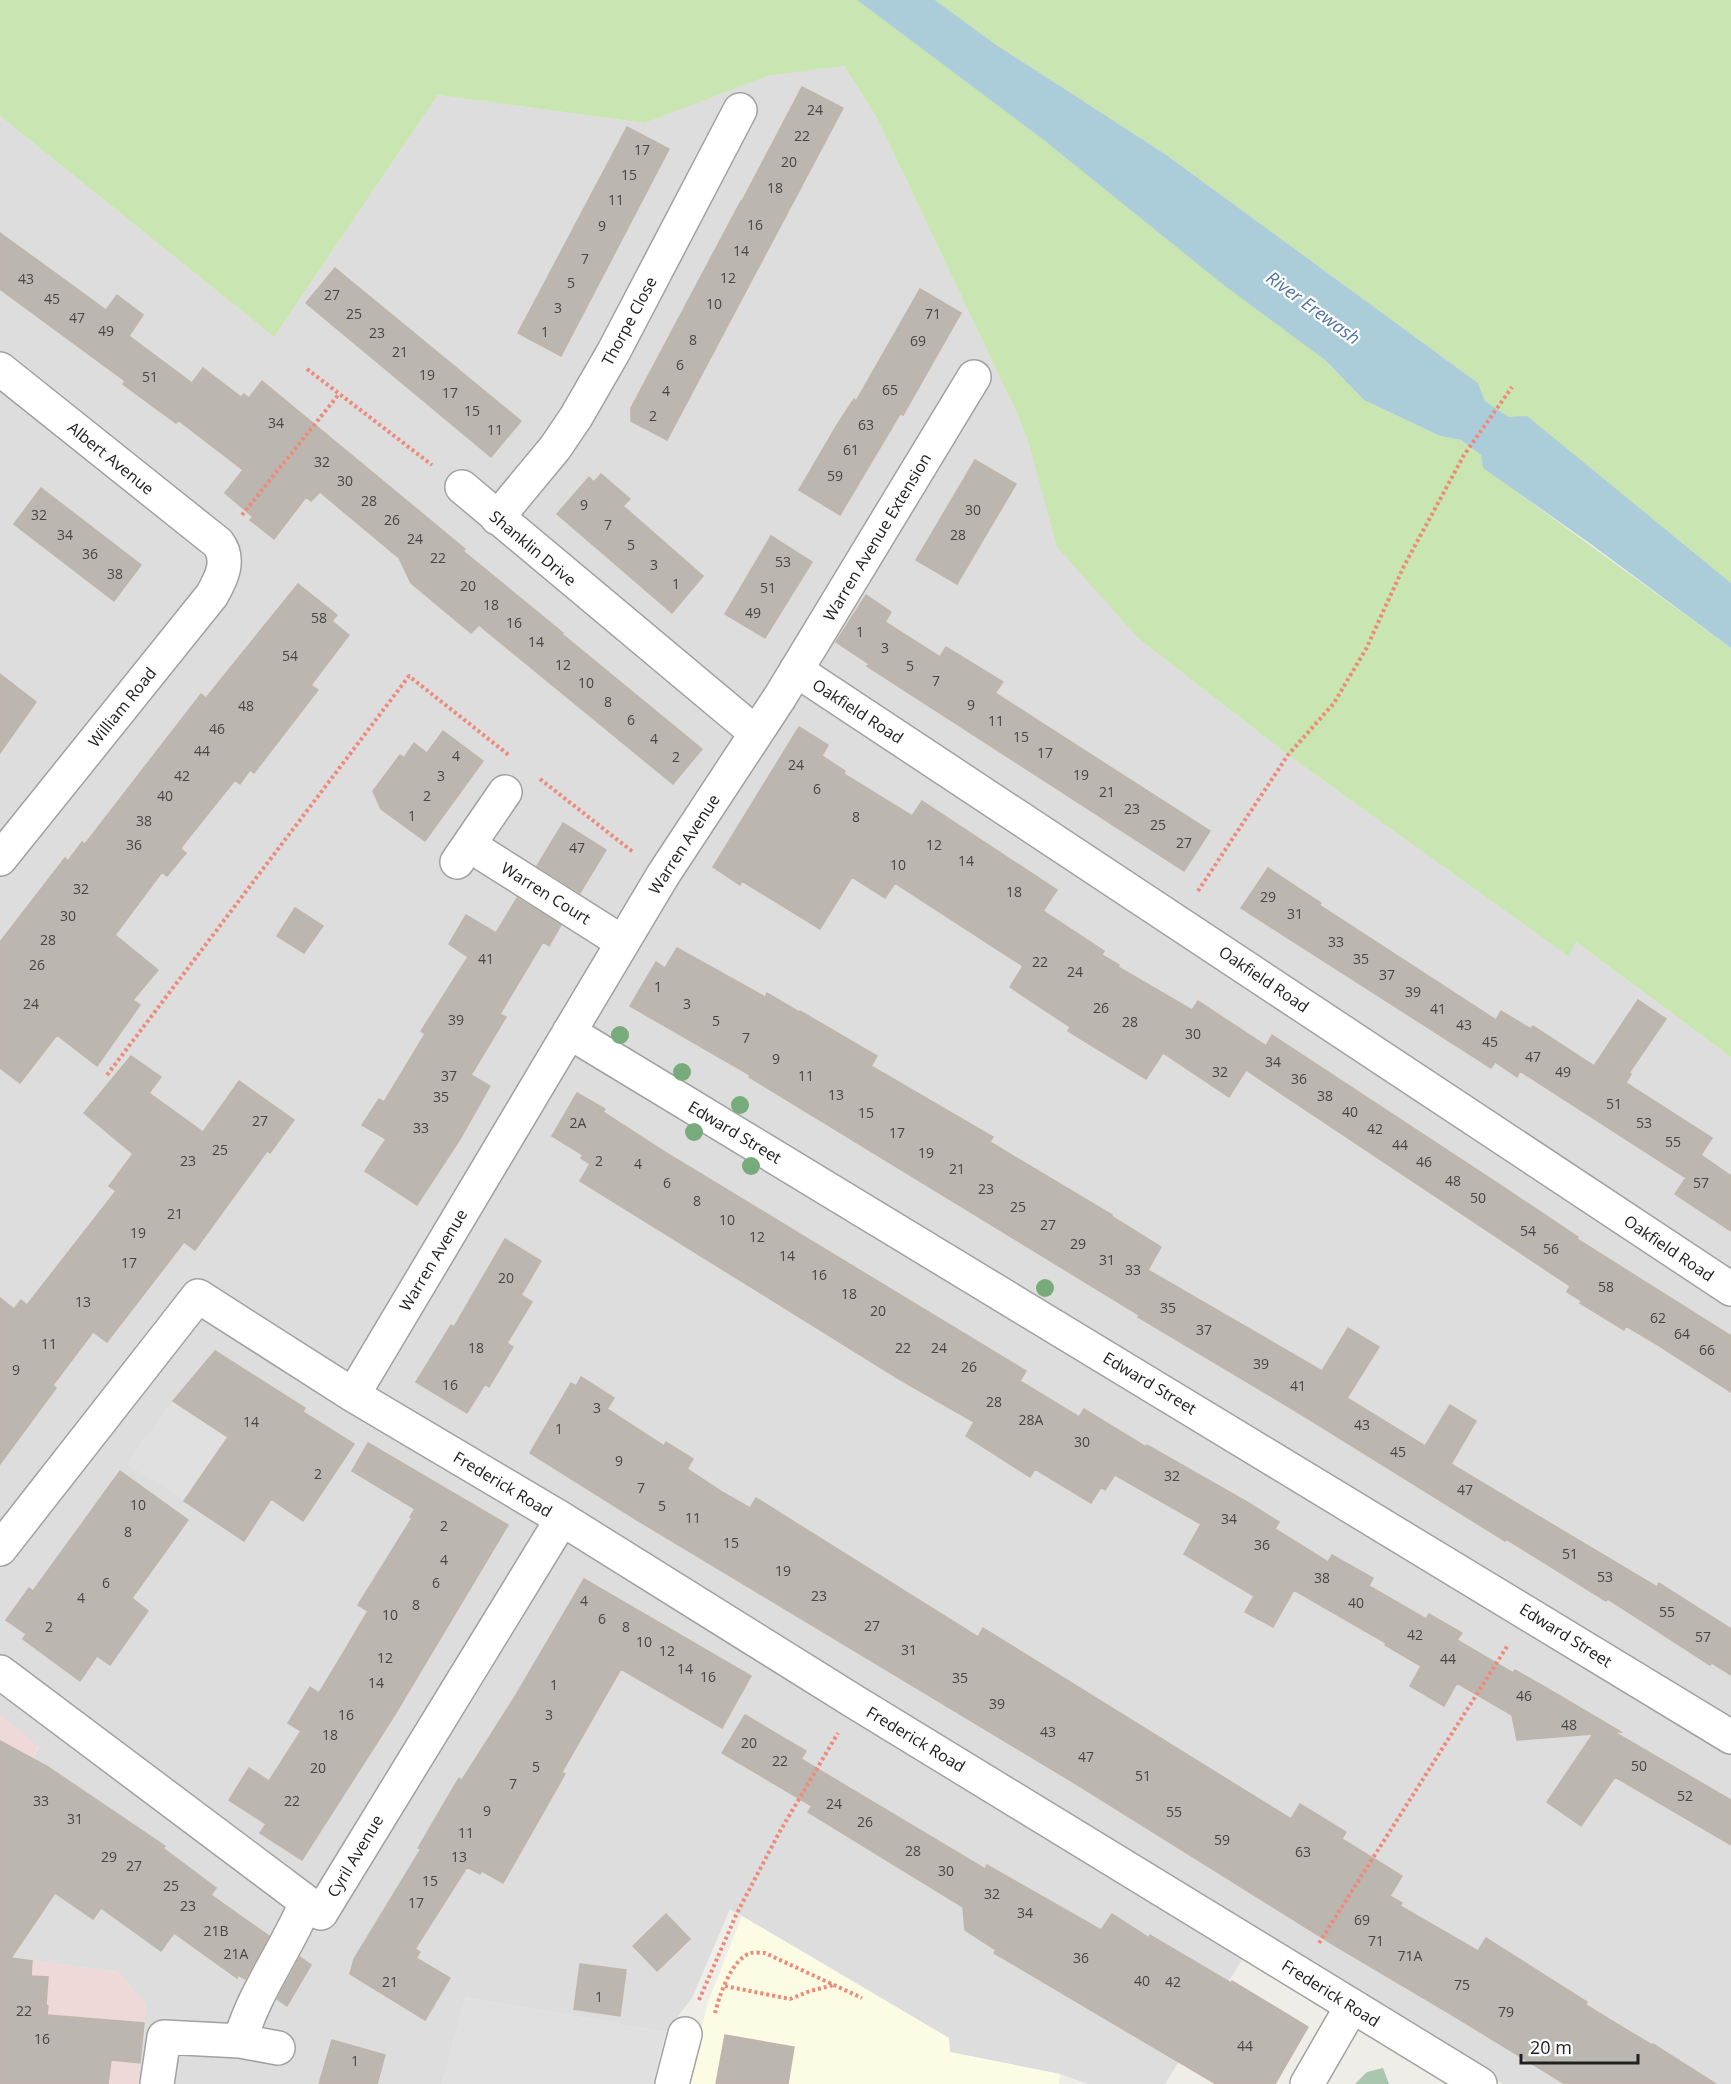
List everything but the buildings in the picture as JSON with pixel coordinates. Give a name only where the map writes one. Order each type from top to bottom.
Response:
[{"type":"street","name":"Thorpe Close","points":[[497,518],[555,448],[576,417],[614,351],[740,110]]},
{"type":"street","name":"Albert Avenue","points":[[0,369],[219,545]]},
{"type":"street","name":"Warren Avenue Extension","points":[[788,684],[974,377]]},
{"type":"street","name":"Shanklin Drive","points":[[462,487],[756,733]]},
{"type":"street","name":"William Road","points":[[0,859],[212,595],[224,568],[224,553],[219,545]]},
{"type":"street","name":"Warren Avenue","points":[[353,1395],[622,942],[788,684]]},
{"type":"street","name":"Oakfield Road","points":[[788,684],[1178,922],[1731,1289]]},
{"type":"street","name":"Warren Court","points":[[505,792],[462,854],[622,942]]},
{"type":"street","name":"Edward Street","points":[[569,1032],[1527,1611],[1731,1737]]},
{"type":"street","points":[[0,1549],[198,1296],[353,1395]]},
{"type":"street","name":"Frederick Road","points":[[353,1395],[562,1518],[855,1702],[1480,2084]]},
{"type":"street","name":"Cyril Avenue","points":[[0,1672],[321,1913],[562,1518]]},
{"type":"street","points":[[240,2042],[255,2001],[295,1929],[306,1903]]},
{"type":"street","points":[[1307,2084],[1352,2006]]},
{"type":"street","points":[[672,2084],[685,2034]]},
{"type":"street","points":[[157,2084],[164,2037],[240,2042],[278,2048]]},
{"type":"path","points":[[306,369],[462,487]]},
{"type":"path","points":[[1178,922],[1288,755],[1334,703],[1366,649],[1404,566],[1464,455],[1512,387]]},
{"type":"path","points":[[219,545],[339,394]]},
{"type":"path","points":[[107,1075],[409,676],[512,757]]},
{"type":"path","points":[[531,772],[663,875]]},
{"type":"path","points":[[1300,1974],[1527,1611]]},
{"type":"path","points":[[685,2034],[737,1912],[779,1833],[855,1702]]},
{"type":"path","points":[[717,2004],[737,1961],[751,1953],[765,1953],[862,1998]]},
{"type":"path","points":[[724,1986],[790,1999],[835,1985]]},
{"type":"shaded area","points":[[844,66],[877,118],[1020,420],[1031,451],[1139,639],[1288,755],[1567,955],[1576,942],[1731,1057],[1731,2084],[1503,2084],[1258,1934],[1165,2084],[1088,2084],[1060,2074],[949,2052],[949,2038],[730,1909],[692,1998],[666,2032],[466,1997],[442,2084],[138,2084],[146,2005],[118,1972],[11,1958],[0,1867],[0,1816],[39,1747],[0,1715],[0,116],[274,337],[438,95],[645,123],[768,76]]},
{"type":"shaded area","points":[[173,1401],[270,1465],[250,1499],[205,1469],[183,1500],[126,1463]]},
{"type":"shaded area","points":[[0,1715],[39,1746],[0,1816]]},
{"type":"shaded area","points":[[0,1867],[49,1903],[11,1958],[118,1972],[146,2005],[138,2084],[0,2084]]},
{"type":"shaded area","points":[[742,1916],[949,2038],[950,2052],[1060,2074],[1059,2084],[688,2084],[708,2002]]},
{"type":"shaded area","points":[[466,1997],[666,2032],[653,2084],[442,2084]]},
{"type":"shaded area","points":[[1383,2068],[1389,2084],[1355,2084],[1367,2072]]},
{"type":"green space","points":[[0,0],[857,0],[1045,141],[1325,360],[1364,400],[1440,436],[1461,440],[1481,455],[1484,468],[1731,648],[1731,1057],[1576,942],[1568,956],[1288,755],[1139,639],[1057,547],[1031,451],[1020,420],[877,118],[844,66],[768,76],[645,123],[438,95],[274,337],[0,116]]},
{"type":"green space","points":[[935,0],[1731,0],[1731,583],[1527,417],[1509,417],[1485,401],[1478,383],[1165,154],[995,44]]},
{"type":"water","name":"River Erewash","points":[[857,0],[935,0],[995,44],[1165,154],[1478,383],[1485,401],[1509,417],[1527,416],[1731,583],[1731,648],[1483,468],[1481,455],[1461,440],[1440,436],[1364,400],[1325,360],[1225,286],[1045,141]]}]
